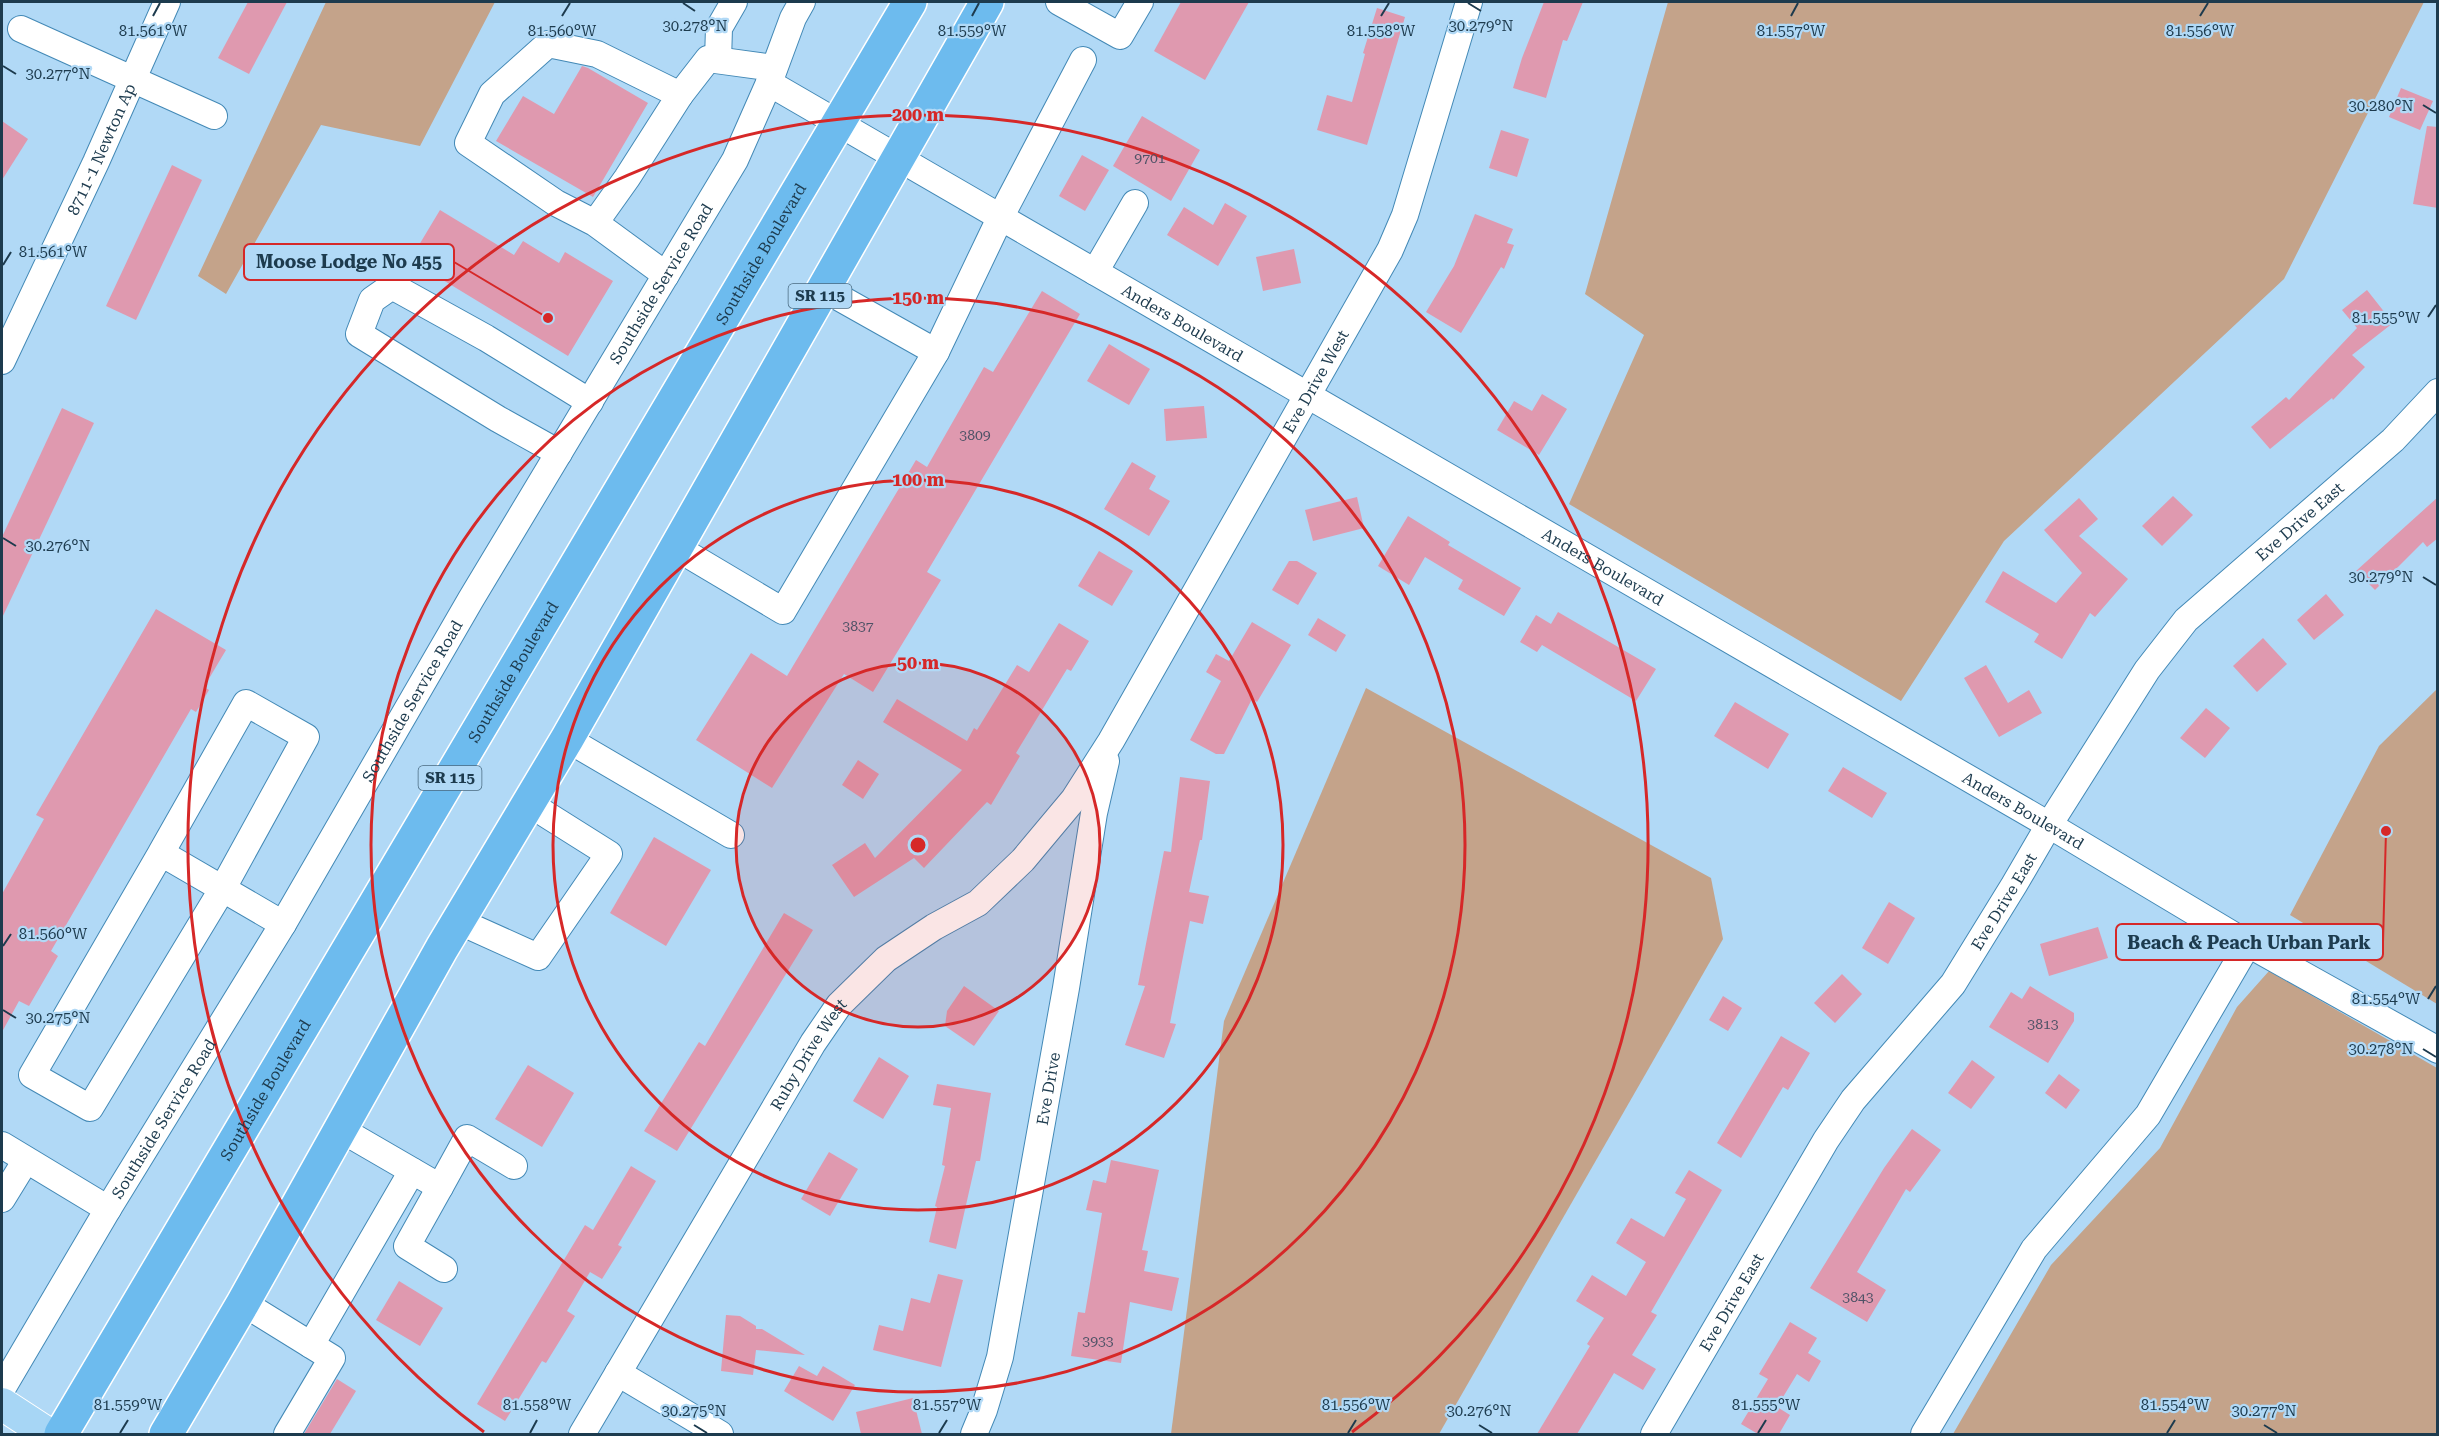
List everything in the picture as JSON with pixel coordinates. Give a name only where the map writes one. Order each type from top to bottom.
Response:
[{"type":"highway","name":"Southside Boulevard","points":[[61,1434],[910,2]]},
{"type":"highway","name":"SR 115","points":[[166,1434],[243,1303],[458,921],[567,739],[677,548],[987,2]]},
{"type":"main road","points":[[2,1404],[48,1434]]},
{"type":"street","name":"8711-1 Newton Ap","points":[[2,361],[8,329],[96,162],[167,2]]},
{"type":"street","points":[[718,60],[719,28],[734,2]]},
{"type":"street","name":"Southside Service Road","points":[[2,1389],[108,1209],[282,924],[471,599],[735,160],[793,18],[802,2]]},
{"type":"street","points":[[1059,2],[1120,36],[1140,2]]},
{"type":"street","name":"Eve Drive West","points":[[1111,741],[1390,250],[1405,215],[1469,2]]},
{"type":"street","points":[[21,29],[214,116]]},
{"type":"street","points":[[666,275],[595,223],[556,203],[468,143],[492,94],[548,44],[597,54],[680,95]]},
{"type":"street","points":[[595,223],[680,95],[708,59],[771,76]]},
{"type":"street","points":[[677,548],[783,611],[936,352],[1001,216],[1083,60]]},
{"type":"street","name":"Anders Boulevard","points":[[771,76],[839,122],[1095,272],[2049,825],[2248,944],[2438,1050]]},
{"type":"street","points":[[1095,272],[1135,203]]},
{"type":"street","points":[[559,453],[498,419],[359,334],[372,300],[393,286],[486,338],[590,402]]},
{"type":"street","points":[[824,289],[936,352]]},
{"type":"street","name":"Eve Drive East","points":[[1654,1434],[1826,1140],[1852,1100],[1953,984],[2049,825],[2147,670],[2186,620],[2393,440],[2438,392]]},
{"type":"street","points":[[246,703],[306,737],[223,888],[90,1108],[32,1075],[161,853],[246,703]]},
{"type":"street","points":[[567,739],[731,835]]},
{"type":"street","name":"Ruby Drive West","points":[[582,1434],[813,1043],[839,1005],[886,959],[934,927],[978,903],[1023,860],[1074,799],[1111,741]]},
{"type":"street","name":"Eve Drive","points":[[974,1434],[1000,1357],[1066,988],[1094,813],[1111,741]]},
{"type":"street","points":[[458,921],[538,957],[609,854],[528,803]]},
{"type":"street","points":[[161,853],[282,924]]},
{"type":"street","points":[[1924,1434],[2034,1249],[2148,1115],[2248,944]]},
{"type":"street","points":[[340,1129],[440,1187]]},
{"type":"street","points":[[444,1269],[407,1246],[467,1138],[514,1166]]},
{"type":"street","points":[[2,1145],[108,1209]]},
{"type":"street","points":[[2,1199],[26,1160]]},
{"type":"street","points":[[311,1345],[412,1171]]},
{"type":"street","points":[[243,1303],[332,1358],[287,1434]]},
{"type":"street","points":[[618,1373],[720,1434]]},
{"type":"shaded area","points":[[326,2],[495,2],[420,146],[321,125],[226,294],[198,276]]},
{"type":"shaded area","points":[[1668,2],[2424,2],[2284,279],[2004,541],[1901,701],[1569,504],[1644,335],[1585,294]]},
{"type":"shaded area","points":[[1366,688],[1711,878],[1723,939],[1439,1434],[1171,1434],[1224,1021]]},
{"type":"shaded area","points":[[2437,689],[2437,1004],[2290,915],[2379,746]]},
{"type":"shaded area","points":[[2269,971],[2437,1068],[2437,1434],[1953,1434],[2051,1265],[2160,1148],[2237,1007]]},
{"type":"building","points":[[248,2],[287,2],[249,74],[218,58]]},
{"type":"building","points":[[1181,2],[1249,2],[1205,80],[1154,51]]},
{"type":"building","points":[[1544,2],[1583,2],[1567,41],[1563,40],[1546,98],[1513,88]]},
{"type":"building","points":[[1377,8],[1405,17],[1367,145],[1317,130],[1327,95],[1352,102],[1365,54],[1363,53]]},
{"type":"building","points":[[582,66],[648,103],[593,197],[496,141],[523,96],[554,114]]},
{"type":"building","points":[[2401,88],[2433,101],[2420,130],[2389,117]]},
{"type":"building","points":[[1142,116],[1200,150],[1171,201],[1113,166]]},
{"type":"building","points":[[2,121],[28,139],[2,180]]},
{"type":"building","points":[[2427,126],[2438,127],[2438,208],[2413,204]]},
{"type":"building","points":[[1501,130],[1529,139],[1517,177],[1489,168]]},
{"type":"building","points":[[1082,155],[1109,170],[1085,211],[1059,196]]},
{"type":"building","points":[[172,165],[202,180],[136,320],[106,306]]},
{"type":"building","points":[[1225,203],[1247,216],[1218,266],[1167,235],[1184,207],[1213,225]]},
{"type":"building","points":[[440,210],[514,255],[523,241],[559,263],[565,252],[613,281],[568,356],[410,260]]},
{"type":"building","points":[[1475,214],[1513,229],[1507,243],[1514,245],[1504,269],[1501,267],[1461,333],[1426,312],[1454,266]]},
{"type":"building","points":[[1294,249],[1301,283],[1263,291],[1256,257]]},
{"type":"building","points":[[2367,290],[2393,323],[2352,355],[2365,367],[2333,400],[2332,398],[2270,449],[2251,427],[2286,397],[2289,400],[2357,328],[2342,310]]},
{"type":"building","points":[[1042,291],[1080,314],[927,572],[941,580],[873,692],[844,674],[772,788],[696,740],[751,653],[787,676],[916,460],[927,467],[984,367],[993,372]]},
{"type":"building","points":[[1109,344],[1150,369],[1129,405],[1087,381]]},
{"type":"building","points":[[1542,394],[1567,409],[1539,455],[1497,430],[1514,401],[1532,411]]},
{"type":"building","points":[[1204,406],[1207,438],[1166,441],[1164,409]]},
{"type":"building","points":[[62,408],[94,423],[2,618],[2,537]]},
{"type":"building","points":[[1132,462],[1156,476],[1149,489],[1170,501],[1149,536],[1104,509]]},
{"type":"building","points":[[2173,496],[2193,515],[2162,546],[2142,526]]},
{"type":"building","points":[[1357,497],[1364,528],[1313,541],[1305,510]]},
{"type":"building","points":[[2438,497],[2438,538],[2427,547],[2423,542],[2375,590],[2356,571]]},
{"type":"building","points":[[2079,498],[2098,519],[2079,536],[2128,579],[2095,617],[2090,613],[2062,659],[2034,642],[2039,634],[1985,602],[2003,571],[2056,603],[2082,573],[2044,530]]},
{"type":"building","points":[[1408,516],[1450,542],[1448,545],[1521,588],[1504,616],[1458,589],[1463,580],[1425,557],[1409,585],[1378,566]]},
{"type":"building","points":[[1099,551],[1133,571],[1112,606],[1078,586]]},
{"type":"building","points":[[1289,561],[1297,561],[1317,573],[1298,605],[1272,590]]},
{"type":"building","points":[[2326,594],[2344,615],[2314,640],[2297,620]]},
{"type":"building","points":[[156,609],[226,650],[204,687],[209,690],[196,712],[191,709],[51,951],[58,956],[29,1006],[19,1001],[2,1032],[2,894],[44,819],[36,815]]},
{"type":"building","points":[[1558,612],[1656,669],[1636,701],[1542,645],[1537,652],[1520,642],[1536,615],[1551,624]]},
{"type":"building","points":[[1318,618],[1346,635],[1336,652],[1308,635]]},
{"type":"building","points":[[1252,622],[1291,645],[1257,702],[1252,699],[1224,754],[1216,754],[1190,740],[1221,681],[1206,672],[1216,654],[1229,661]]},
{"type":"building","points":[[1059,623],[1089,641],[1071,671],[1067,669],[1016,753],[1020,756],[991,805],[987,802],[924,868],[914,858],[854,897],[832,865],[865,843],[875,858],[962,770],[883,722],[897,699],[967,741],[974,728],[977,730],[1017,665],[1029,672]]},
{"type":"building","points":[[2263,638],[2287,664],[2257,692],[2233,666]]},
{"type":"building","points":[[1986,665],[2008,703],[2029,690],[2042,713],[1999,737],[1964,678]]},
{"type":"building","points":[[1735,702],[1789,734],[1768,769],[1714,736]]},
{"type":"building","points":[[2206,708],[2230,728],[2205,758],[2180,738]]},
{"type":"building","points":[[858,760],[879,774],[863,799],[842,785]]},
{"type":"building","points":[[1843,767],[1887,793],[1872,818],[1828,791]]},
{"type":"building","points":[[1180,777],[1210,781],[1202,840],[1200,840],[1189,892],[1209,896],[1203,924],[1190,921],[1170,1023],[1176,1024],[1164,1058],[1125,1045],[1145,986],[1138,985],[1164,851],[1171,852]]},
{"type":"building","points":[[654,837],[711,870],[666,946],[610,913]]},
{"type":"building","points":[[1889,902],[1915,918],[1888,964],[1862,948]]},
{"type":"building","points":[[784,913],[813,930],[677,1151],[644,1131],[699,1042],[705,1046]]},
{"type":"building","points":[[2098,927],[2108,958],[2049,976],[2040,944]]},
{"type":"building","points":[[1842,974],[1862,994],[1835,1023],[1814,1003]]},
{"type":"building","points":[[964,986],[999,1011],[974,1046],[945,1026],[947,1011]]},
{"type":"building","points":[[2030,986],[2074,1013],[2074,1021],[2048,1063],[1989,1027],[2011,992],[2022,999]]},
{"type":"building","points":[[1723,996],[1742,1008],[1728,1031],[1709,1020]]},
{"type":"building","points":[[1781,1036],[1810,1053],[1788,1090],[1783,1087],[1741,1158],[1717,1143]]},
{"type":"building","points":[[879,1057],[909,1076],[883,1119],[853,1101]]},
{"type":"building","points":[[1972,1060],[1995,1077],[1971,1109],[1948,1093]]},
{"type":"building","points":[[528,1065],[574,1093],[542,1147],[495,1119]]},
{"type":"building","points":[[2059,1074],[2080,1090],[2066,1109],[2045,1093]]},
{"type":"building","points":[[937,1084],[991,1093],[980,1161],[976,1161],[956,1249],[929,1242],[945,1166],[942,1165],[951,1108],[933,1105]]},
{"type":"building","points":[[1912,1129],[1941,1150],[1910,1192],[1906,1189],[1857,1272],[1886,1290],[1867,1322],[1810,1288],[1884,1168]]},
{"type":"building","points":[[829,1152],[858,1169],[830,1216],[801,1199]]},
{"type":"building","points":[[1111,1160],[1159,1170],[1142,1250],[1148,1251],[1144,1271],[1179,1278],[1172,1311],[1130,1302],[1121,1363],[1071,1356],[1078,1312],[1085,1313],[1102,1213],[1086,1210],[1093,1180],[1106,1183]]},
{"type":"building","points":[[631,1166],[656,1181],[618,1245],[622,1247],[602,1279],[590,1272],[567,1311],[575,1316],[546,1363],[542,1361],[505,1421],[477,1404],[585,1225],[593,1230]]},
{"type":"building","points":[[1689,1170],[1722,1190],[1651,1312],[1657,1315],[1632,1355],[1656,1369],[1643,1390],[1614,1373],[1577,1434],[1537,1434],[1590,1346],[1587,1344],[1604,1318],[1576,1301],[1592,1275],[1626,1296],[1646,1262],[1616,1243],[1631,1218],[1664,1237],[1686,1199],[1675,1193]]},
{"type":"building","points":[[938,1274],[963,1280],[941,1367],[873,1350],[879,1325],[903,1331],[911,1298],[930,1303]]},
{"type":"building","points":[[399,1281],[443,1308],[420,1346],[376,1320]]},
{"type":"building","points":[[726,1315],[740,1316],[756,1326],[756,1329],[762,1329],[805,1355],[756,1350],[753,1375],[721,1371]]},
{"type":"building","points":[[1790,1322],[1817,1338],[1808,1353],[1821,1361],[1809,1382],[1797,1374],[1777,1407],[1790,1415],[1779,1434],[1758,1434],[1741,1424],[1768,1379],[1759,1374]]},
{"type":"building","points":[[799,1366],[817,1376],[823,1366],[855,1385],[833,1421],[784,1391]]},
{"type":"building","points":[[337,1379],[356,1391],[330,1434],[304,1434]]},
{"type":"building","points":[[913,1398],[922,1434],[861,1434],[856,1412]]},
{"type":"place","name":"Moose Lodge No 455","points":[[548,318]]},
{"type":"place","name":"Beach & Peach Urban Park","points":[[2386,831]]}]
